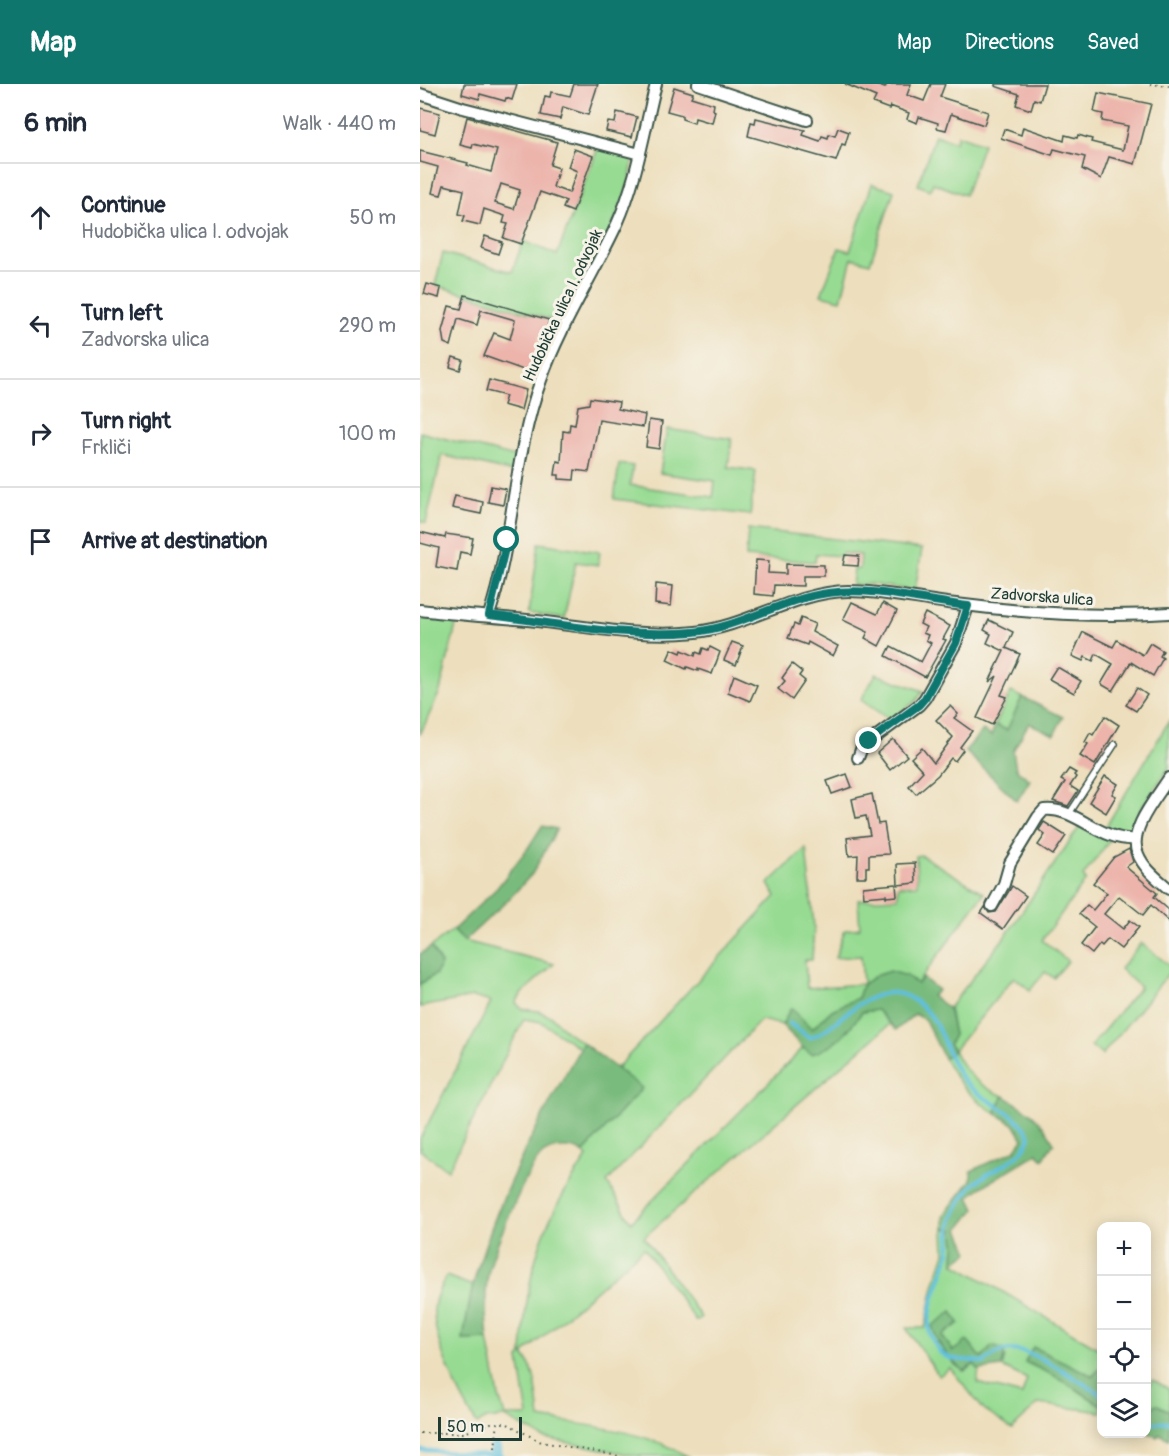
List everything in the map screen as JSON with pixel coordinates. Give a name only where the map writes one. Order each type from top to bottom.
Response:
[{"type":"street","name":"Hudobička ulica I. odvojak","points":[[489,615],[507,540],[521,449],[541,378],[617,225],[628,198],[656,84]]},
{"type":"street","points":[[698,84],[807,120]]},
{"type":"street","points":[[420,94],[463,108],[640,154]]},
{"type":"street","name":"Zadvorska ulica","points":[[489,615],[634,633],[665,633],[710,630],[827,593],[876,592],[968,606],[1086,615],[1169,614]]},
{"type":"street","points":[[858,758],[858,752],[862,747],[919,705],[925,698],[956,643],[968,606]]},
{"type":"street","points":[[420,610],[489,615]]},
{"type":"street","points":[[1169,778],[1146,813],[1136,839],[1138,855],[1147,869],[1169,889]]},
{"type":"street","points":[[992,906],[1004,885],[1010,864],[1044,810],[1050,809],[1122,840],[1136,839]]},
{"type":"lane","points":[[1068,816],[1115,744]]},
{"type":"path","points":[[1150,84],[1169,86]]},
{"type":"path","points":[[495,1448],[498,1422]]},
{"type":"path","points":[[420,1433],[464,1433],[498,1422],[513,1426],[541,1442],[620,1456]]},
{"type":"green space","points":[[935,135],[955,142],[958,135],[983,144],[965,195],[933,183],[930,190],[918,185]]},
{"type":"green space","points":[[598,148],[631,157],[631,171],[626,191],[606,240],[562,323],[435,285],[443,253],[512,272],[523,241],[557,255]]},
{"type":"green space","points":[[872,184],[894,191],[870,263],[852,258],[841,300],[821,295],[839,248],[850,251]]},
{"type":"green space","points":[[667,429],[732,439],[728,467],[756,471],[750,515],[614,499],[619,464],[633,466],[630,485],[713,497],[715,481],[660,473]]},
{"type":"green space","points":[[420,432],[515,457],[512,472],[442,455],[426,523],[420,521]]},
{"type":"green space","points":[[748,529],[922,549],[915,591],[871,584],[852,585],[854,569],[860,569],[861,555],[816,554],[815,562],[746,557]]},
{"type":"green space","points":[[539,543],[600,552],[598,565],[576,562],[564,619],[529,613]]},
{"type":"green space","points":[[420,618],[457,621],[440,691],[420,735]]},
{"type":"green space","points":[[876,674],[923,691],[917,700],[890,720],[861,700]]},
{"type":"green space","points":[[1011,692],[1022,697],[1007,730],[995,725]]},
{"type":"green space","points":[[1022,697],[1063,717],[1054,735],[1029,723],[1013,751],[1016,769],[1030,780],[1017,801],[965,751],[983,730],[991,736],[995,725],[1007,730]]},
{"type":"green space","points":[[1169,721],[1169,768],[1140,810],[1130,831],[1125,835],[1105,828]]},
{"type":"green space","points":[[542,826],[557,829],[532,874],[464,941],[453,930],[497,888]]},
{"type":"green space","points":[[1080,826],[1110,840],[1083,876],[1086,880],[1042,940],[1068,961],[1054,978],[1045,972],[1030,990],[1014,977],[954,1050],[949,1044],[954,1035],[949,1008],[1007,934]]},
{"type":"green space","points":[[806,848],[814,927],[812,960],[805,960],[807,988],[863,984],[858,998],[832,1010],[812,1029],[791,1009],[782,1025],[761,1020],[607,1182],[631,1222],[803,1048],[812,1054],[848,1030],[862,1012],[877,1010],[890,1024],[644,1237],[701,1317],[696,1321],[644,1248],[523,1354],[534,1376],[540,1418],[635,1435],[653,1440],[687,1456],[638,1456],[544,1438],[505,1417],[487,1419],[477,1424],[454,1382],[436,1330],[435,1302],[446,1276],[473,1286],[463,1340],[488,1339],[505,1416],[528,1416],[519,1359],[522,1354],[531,1278],[539,1248],[553,1214],[587,1157],[583,1153],[641,1088],[617,1068],[776,896],[768,884]]},
{"type":"green space","points":[[921,855],[984,893],[917,984],[907,976],[863,984],[861,956],[835,958],[845,930],[860,928],[858,900],[898,898],[898,886],[917,885],[916,856]]},
{"type":"green space","points":[[453,930],[464,941],[554,964],[522,993],[516,1003],[522,1009],[538,1011],[552,1017],[583,1043],[580,1048],[541,1022],[524,1019],[448,1170],[420,1150],[420,1139],[491,1002],[473,997],[420,1007],[420,984],[436,974],[441,964],[431,947]]},
{"type":"green space","points":[[1141,943],[1169,965],[1169,973],[1102,1055],[1091,1046],[1140,987],[1120,969]]},
{"type":"green space","points":[[431,947],[441,964],[436,974],[420,984],[420,954]]},
{"type":"green space","points":[[890,971],[907,976],[917,984],[923,978],[938,990],[932,996],[948,1008],[954,1035],[949,1044],[954,1051],[944,1058],[925,1020],[915,1014],[896,1030],[877,1010],[862,1012],[840,1038],[828,1047],[812,1054],[803,1048],[782,1025],[791,1008],[812,1029],[832,1010],[858,998],[863,984],[877,975]]},
{"type":"green space","points":[[583,1043],[642,1088],[583,1153],[574,1149],[558,1148],[547,1151],[536,1161],[511,1210],[488,1274],[486,1315],[488,1339],[463,1340],[473,1285],[493,1222],[535,1130]]},
{"type":"green space","points":[[954,1050],[974,1078],[988,1089],[1004,1096],[995,1113],[971,1095],[955,1076],[944,1058]]},
{"type":"green space","points":[[1004,1096],[1033,1115],[1054,1143],[1043,1159],[1037,1153],[969,1197],[975,1209],[959,1229],[969,1252],[954,1263],[953,1229],[944,1229],[944,1215],[971,1180],[971,1171],[1015,1150],[1023,1139],[1014,1124],[995,1113]]},
{"type":"green space","points":[[953,1228],[954,1263],[1097,1348],[1097,1372],[1093,1376],[1078,1370],[1025,1362],[1055,1376],[1097,1402],[1097,1411],[1038,1404],[1012,1429],[984,1410],[950,1368],[939,1376],[906,1328],[925,1328],[934,1286],[945,1253],[944,1229]],"holes":[[[952,1312],[959,1323],[942,1336],[954,1352],[982,1359],[1005,1357],[1002,1367],[1027,1379],[1022,1395],[977,1383],[979,1370],[975,1364],[964,1371],[955,1365],[937,1342]]]},
{"type":"green space","points":[[952,1312],[959,1323],[942,1336],[953,1351],[967,1341],[982,1358],[992,1346],[1005,1350],[1002,1367],[979,1370],[974,1364],[964,1371],[948,1357],[932,1326]]},
{"type":"green space","points":[[1033,1347],[1093,1376],[1097,1372],[1097,1402],[1055,1376],[1025,1362]]},
{"type":"green space","points":[[1153,1380],[1169,1389],[1169,1411],[1156,1404],[1151,1409],[1151,1383]]},
{"type":"green space","points":[[1156,1404],[1169,1411],[1169,1439],[1160,1434],[1157,1437],[1151,1434],[1151,1409]]},
{"type":"building","points":[[464,84],[517,84],[512,100],[506,98],[505,101],[480,94],[479,99],[462,94]]},
{"type":"building","points":[[574,84],[598,84],[588,115],[563,107],[560,119],[541,115],[545,96],[550,97],[551,92],[570,96]]},
{"type":"building","points":[[845,84],[873,84],[885,88],[887,84],[911,84],[907,95],[924,101],[931,84],[945,84],[940,97],[988,112],[984,125],[951,114],[946,130],[937,128],[938,123],[919,117],[917,123],[907,119],[909,113],[873,103],[876,97]]},
{"type":"building","points":[[995,84],[1045,84],[1040,101],[1034,99],[1031,110],[1016,105],[1019,94],[995,86]]},
{"type":"building","points":[[674,87],[693,93],[691,97],[714,104],[712,123],[695,118],[694,123],[682,119],[682,115],[667,111]]},
{"type":"building","points":[[1098,93],[1151,104],[1135,164],[1109,157],[1101,179],[1082,169],[1085,157],[1054,149],[1052,155],[1001,138],[1004,129],[1021,135],[1023,127],[1064,141],[1065,135],[1077,138],[1078,135],[1092,139],[1091,142],[1123,150],[1128,126],[1102,121],[1103,114],[1094,112]]},
{"type":"building","points":[[420,108],[440,113],[435,134],[420,130]]},
{"type":"building","points":[[617,112],[637,117],[632,137],[606,131],[608,122],[615,123]]},
{"type":"building","points":[[467,117],[557,142],[550,165],[559,168],[553,187],[569,193],[577,171],[568,167],[574,149],[593,156],[573,212],[563,208],[566,201],[540,192],[521,244],[503,238],[508,224],[503,223],[505,216],[484,209],[480,225],[463,221],[465,216],[459,214],[464,190],[444,185],[441,195],[432,193],[438,167],[420,162],[420,151],[468,163],[467,165],[491,172],[497,150],[473,144],[472,148],[460,145]],"holes":[[[501,184],[520,190],[514,209],[495,203]]]},
{"type":"building","points":[[756,118],[805,130],[803,135],[820,141],[822,136],[828,138],[829,134],[835,136],[838,128],[849,132],[836,161],[748,136],[751,122],[755,123]]},
{"type":"building","points":[[485,236],[502,242],[498,254],[481,248]]},
{"type":"building","points":[[427,284],[441,288],[439,298],[424,294]]},
{"type":"building","points":[[465,295],[549,320],[545,337],[540,335],[529,372],[484,356],[494,333],[510,339],[515,320],[481,310],[477,325],[458,319],[451,346],[444,343],[442,331],[449,306],[461,309]]},
{"type":"building","points":[[453,357],[463,360],[460,370],[450,367]]},
{"type":"building","points":[[489,380],[526,390],[521,410],[503,405],[506,396],[486,391]]},
{"type":"building","points":[[590,398],[619,402],[618,409],[645,415],[643,427],[599,420],[589,472],[575,470],[574,480],[559,479],[559,475],[555,475],[557,461],[561,462],[563,431],[569,432],[570,424],[575,425],[578,406],[589,404]]},
{"type":"building","points":[[649,420],[662,422],[659,449],[646,447]]},
{"type":"building","points":[[491,486],[506,489],[503,505],[488,502]]},
{"type":"building","points":[[455,496],[483,502],[481,514],[452,508]]},
{"type":"building","points":[[420,532],[445,538],[446,534],[473,538],[470,554],[460,552],[457,571],[436,567],[439,548],[420,543]]},
{"type":"building","points":[[845,555],[859,556],[858,566],[843,565]]},
{"type":"building","points":[[756,560],[769,561],[768,573],[786,574],[786,564],[824,565],[824,576],[803,576],[803,586],[774,585],[773,596],[754,594]]},
{"type":"building","points":[[656,584],[673,586],[671,606],[655,604]]},
{"type":"building","points":[[852,602],[877,614],[883,603],[897,611],[879,646],[865,638],[868,632],[843,620]]},
{"type":"building","points":[[925,613],[950,626],[943,639],[946,640],[925,677],[886,656],[891,646],[921,662],[931,643],[926,640],[928,635],[923,633],[926,627],[920,624]]},
{"type":"building","points":[[801,618],[815,624],[812,632],[838,646],[833,656],[808,642],[807,645],[788,638],[794,624],[798,626]]},
{"type":"building","points":[[989,620],[1013,632],[1006,648],[1020,654],[1001,695],[1007,697],[992,725],[977,718],[997,676],[989,682],[1004,651],[987,643],[991,634],[984,630]]},
{"type":"building","points":[[1083,632],[1113,647],[1117,640],[1143,655],[1150,643],[1163,651],[1160,656],[1163,658],[1153,676],[1131,662],[1113,691],[1101,684],[1113,664],[1096,654],[1093,661],[1085,657],[1083,661],[1072,656]]},
{"type":"building","points":[[732,642],[743,646],[736,665],[724,660]]},
{"type":"building","points":[[710,647],[720,652],[712,674],[698,669],[698,671],[687,667],[686,669],[667,660],[672,649],[681,653],[682,650],[695,656],[696,652],[701,654],[703,648],[708,650]]},
{"type":"building","points":[[792,664],[802,672],[799,676],[805,681],[792,700],[778,689],[785,681],[782,678]]},
{"type":"building","points":[[1056,668],[1081,681],[1074,693],[1049,679]]},
{"type":"building","points":[[734,675],[757,685],[750,701],[728,692]]},
{"type":"building","points":[[1137,688],[1147,695],[1136,711],[1126,705]]},
{"type":"building","points":[[950,706],[958,714],[954,718],[972,731],[960,747],[963,750],[955,761],[951,758],[938,775],[916,794],[909,786],[923,771],[911,758],[922,748],[934,763],[953,737],[936,720]]},
{"type":"building","points":[[1105,716],[1119,725],[1095,765],[1080,756],[1088,744],[1085,742],[1090,733],[1093,735]]},
{"type":"building","points":[[893,739],[907,756],[890,770],[877,753]]},
{"type":"building","points":[[1069,769],[1076,773],[1070,786],[1078,791],[1068,806],[1053,801],[1065,782],[1061,780]]},
{"type":"building","points":[[847,774],[852,787],[832,794],[827,781]]},
{"type":"building","points":[[1105,776],[1118,784],[1112,794],[1116,796],[1106,813],[1089,802]]},
{"type":"building","points":[[872,794],[878,824],[884,823],[889,854],[869,855],[866,877],[857,877],[858,855],[849,856],[847,838],[870,835],[866,816],[856,818],[852,799]]},
{"type":"building","points":[[1044,822],[1066,836],[1053,855],[1038,845],[1045,835],[1039,830]]},
{"type":"building","points":[[1129,849],[1133,862],[1126,867],[1157,893],[1154,897],[1169,910],[1169,922],[1151,905],[1143,915],[1119,896],[1104,914],[1123,929],[1130,920],[1139,927],[1121,949],[1108,939],[1102,946],[1100,944],[1092,954],[1081,945],[1095,927],[1079,914],[1087,905],[1093,910],[1107,893],[1093,883],[1114,857]]},
{"type":"building","points":[[915,863],[916,883],[898,885],[897,864]]},
{"type":"building","points":[[896,884],[897,896],[864,897],[863,887]]},
{"type":"building","points":[[1012,886],[1026,896],[1003,929],[981,913],[985,907],[989,913],[996,912]]},
{"type":"waterway","points":[[789,1023],[810,1038],[818,1035],[863,1002],[879,995],[893,993],[907,996],[930,1015],[964,1081],[1024,1127],[1030,1136],[1020,1153],[977,1181],[962,1199],[955,1212],[950,1228],[949,1252],[931,1308],[929,1330],[940,1352],[950,1358],[983,1363],[1004,1351],[1015,1350],[1041,1358],[1097,1392]]},
{"type":"waterway","points":[[1151,1422],[1169,1422]]},
{"type":"waterway","points":[[495,1448],[496,1456]]},
{"type":"waterway","points":[[420,1450],[501,1456]]},
{"type":"route","points":[[507,540],[489,615],[634,633],[665,633],[710,630],[808,597],[844,591],[893,594],[968,606],[956,643],[925,698],[919,705],[869,741]]}]
